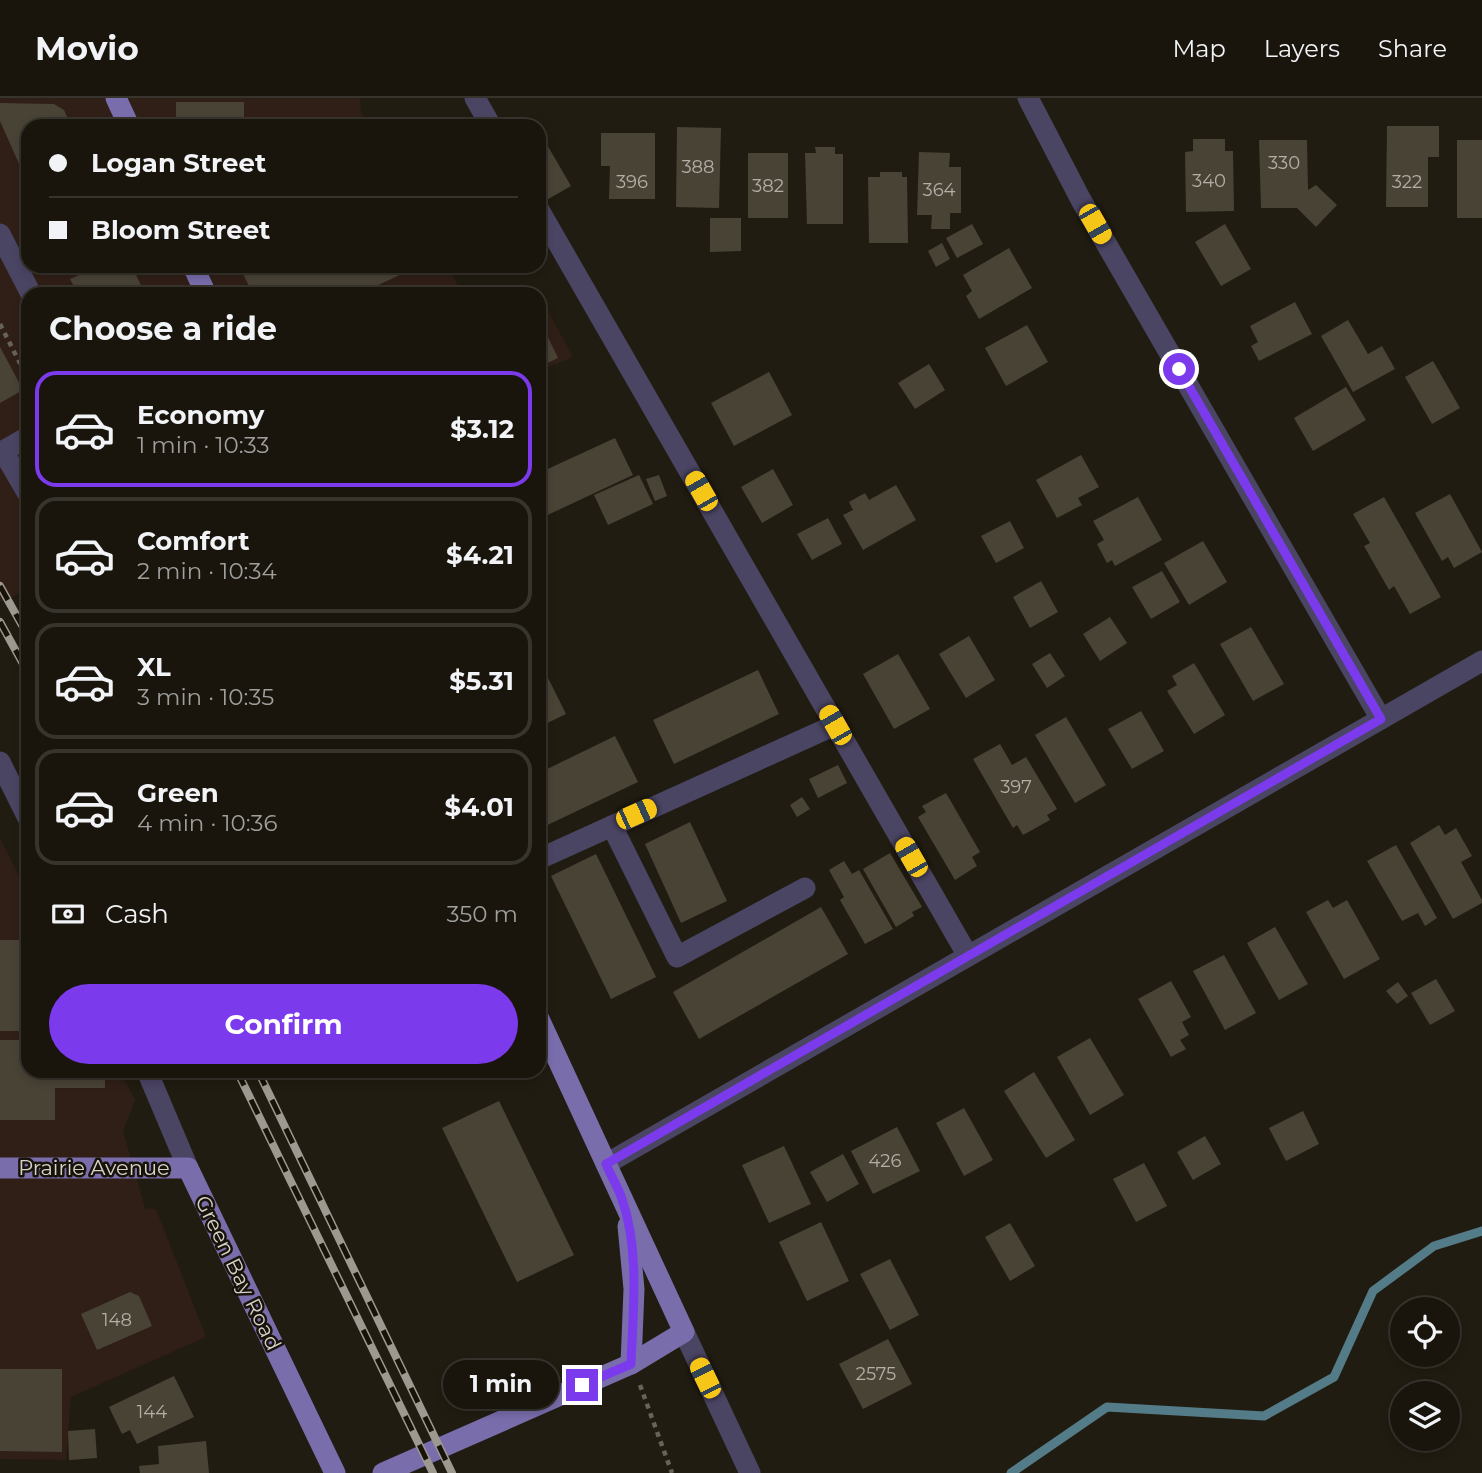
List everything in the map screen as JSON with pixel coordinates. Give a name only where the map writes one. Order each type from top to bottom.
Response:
[{"type":"main road","points":[[116,98],[126,119]]},
{"type":"main road","points":[[383,1473],[631,1364],[684,1332],[546,1033]]},
{"type":"main road","name":"Prairie Avenue","points":[[0,1168],[188,1168]]},
{"type":"main road","name":"Green Bay Road","points":[[188,1168],[335,1473]]},
{"type":"main road","points":[[622,1200],[631,1240],[634,1289],[631,1364]]},
{"type":"street","points":[[475,98],[487,119]]},
{"type":"street","points":[[1028,98],[1081,200],[1381,719]]},
{"type":"street","points":[[546,222],[968,956]]},
{"type":"street","points":[[0,234],[27,287]]},
{"type":"street","points":[[21,441],[3,451],[21,482]]},
{"type":"street","points":[[606,1164],[1482,661]]},
{"type":"street","points":[[546,856],[835,725]]},
{"type":"street","points":[[0,762],[21,804]]},
{"type":"street","points":[[612,826],[677,957],[806,888]]},
{"type":"street","name":"Green Bay Road","points":[[150,1078],[188,1168]]},
{"type":"street","points":[[684,1332],[751,1473]]},
{"type":"path","points":[[0,324],[21,365]]},
{"type":"path","points":[[631,1364],[657,1426],[672,1473]]},
{"type":"shaded area","points":[[0,98],[360,98],[361,112],[365,119],[21,119],[21,273],[451,273],[459,287],[21,287],[21,593],[0,602]]},
{"type":"shaded area","points":[[546,308],[573,357],[546,368]]},
{"type":"shaded area","points":[[0,839],[21,880],[21,1078],[124,1078],[135,1100],[123,1131],[145,1208],[156,1209],[206,1337],[71,1397],[66,1460],[0,1459]]},
{"type":"building","points":[[176,102],[244,102],[244,119],[176,119]]},
{"type":"building","points":[[0,103],[54,104],[64,110],[68,119],[21,119],[21,168],[0,121]]},
{"type":"building","points":[[1387,126],[1439,126],[1439,157],[1428,157],[1428,207],[1386,207]]},
{"type":"building","points":[[677,127],[721,128],[719,208],[676,207]]},
{"type":"building","points":[[601,133],[655,133],[655,199],[609,199],[610,166],[601,166]]},
{"type":"building","points":[[1193,139],[1225,139],[1225,151],[1233,151],[1234,211],[1186,212],[1185,152],[1193,151]]},
{"type":"building","points":[[1259,140],[1307,140],[1308,190],[1316,185],[1337,205],[1316,227],[1297,208],[1261,208]]},
{"type":"building","points":[[1457,140],[1482,140],[1482,218],[1457,218]]},
{"type":"building","points":[[546,143],[571,186],[546,200]]},
{"type":"building","points":[[815,147],[835,147],[835,154],[843,154],[843,224],[807,224],[805,153],[816,153]]},
{"type":"building","points":[[919,152],[950,153],[949,167],[961,167],[961,213],[950,213],[950,229],[931,229],[932,215],[917,215]]},
{"type":"building","points":[[748,153],[788,153],[788,218],[748,218]]},
{"type":"building","points":[[880,172],[902,172],[902,177],[907,177],[908,243],[869,243],[868,177],[880,177]]},
{"type":"building","points":[[710,218],[741,218],[741,251],[710,252]]},
{"type":"building","points":[[972,224],[983,244],[957,258],[946,238]]},
{"type":"building","points":[[1225,224],[1251,269],[1221,286],[1195,242]]},
{"type":"building","points":[[942,243],[950,259],[936,267],[928,251]]},
{"type":"building","points":[[1009,248],[1032,288],[979,319],[966,296],[972,291],[963,275]]},
{"type":"building","points":[[83,273],[135,273],[142,287],[74,287],[70,279]]},
{"type":"building","points":[[242,273],[404,273],[374,287],[250,287]]},
{"type":"building","points":[[1295,302],[1312,334],[1259,361],[1251,346],[1258,342],[1250,326]]},
{"type":"building","points":[[1348,320],[1368,354],[1382,346],[1395,369],[1353,392],[1321,336]]},
{"type":"building","points":[[1027,325],[1048,362],[1006,386],[985,348]]},
{"type":"building","points":[[546,333],[558,358],[546,364]]},
{"type":"building","points":[[0,347],[21,391],[0,403]]},
{"type":"building","points":[[1433,361],[1460,408],[1432,424],[1405,377]]},
{"type":"building","points":[[929,364],[945,390],[915,409],[898,383]]},
{"type":"building","points":[[769,372],[792,415],[734,446],[711,403]]},
{"type":"building","points":[[1346,387],[1366,420],[1313,451],[1294,418]]},
{"type":"building","points":[[615,438],[633,475],[546,516],[546,470]]},
{"type":"building","points":[[1081,455],[1099,487],[1078,498],[1082,505],[1057,518],[1036,480]]},
{"type":"building","points":[[773,469],[793,505],[762,523],[741,487]]},
{"type":"building","points":[[639,475],[653,504],[608,525],[594,495]]},
{"type":"building","points":[[659,475],[667,496],[655,501],[646,479]]},
{"type":"building","points":[[896,485],[916,520],[863,550],[843,515],[853,510],[849,502],[865,493],[869,500]]},
{"type":"building","points":[[1450,494],[1482,552],[1454,568],[1448,557],[1442,561],[1415,513]]},
{"type":"building","points":[[1138,497],[1162,540],[1115,566],[1112,560],[1107,563],[1097,544],[1104,540],[1093,521]]},
{"type":"building","points":[[1384,497],[1441,597],[1410,614],[1394,586],[1389,590],[1364,546],[1370,543],[1353,514]]},
{"type":"building","points":[[828,518],[842,544],[812,560],[797,534]]},
{"type":"building","points":[[1010,521],[1024,548],[996,563],[981,536]]},
{"type":"building","points":[[1203,541],[1227,582],[1189,605],[1164,563]]},
{"type":"building","points":[[1162,571],[1180,602],[1151,619],[1132,587]]},
{"type":"building","points":[[1041,581],[1058,612],[1030,628],[1013,597]]},
{"type":"building","points":[[1110,617],[1127,643],[1100,661],[1083,634]]},
{"type":"building","points":[[1251,627],[1284,684],[1253,701],[1220,644]]},
{"type":"building","points":[[969,636],[995,680],[966,698],[939,654]]},
{"type":"building","points":[[1050,653],[1065,676],[1047,688],[1032,664]]},
{"type":"building","points":[[898,654],[930,709],[894,729],[863,674]]},
{"type":"building","points":[[1194,663],[1225,715],[1194,734],[1167,691],[1177,685],[1172,676]]},
{"type":"building","points":[[758,670],[779,714],[674,764],[653,720]]},
{"type":"building","points":[[546,674],[566,714],[546,724]]},
{"type":"building","points":[[1141,711],[1164,751],[1132,769],[1108,729]]},
{"type":"building","points":[[1066,717],[1106,785],[1075,803],[1035,735]]},
{"type":"building","points":[[615,736],[638,782],[546,826],[546,770]]},
{"type":"building","points":[[1000,744],[1012,765],[1026,757],[1057,809],[1047,815],[1050,820],[1023,835],[1017,825],[1013,828],[973,759]]},
{"type":"building","points":[[838,765],[847,783],[818,798],[809,779]]},
{"type":"building","points":[[946,793],[980,852],[972,857],[977,866],[955,880],[918,817],[926,812],[922,806]]},
{"type":"building","points":[[802,797],[810,809],[797,817],[790,805]]},
{"type":"building","points":[[690,822],[727,901],[681,923],[645,844]]},
{"type":"building","points":[[1439,825],[1445,835],[1456,828],[1472,856],[1461,862],[1482,900],[1482,903],[1453,919],[1410,843]]},
{"type":"building","points":[[1396,845],[1437,918],[1425,926],[1418,913],[1402,921],[1367,861]]},
{"type":"building","points":[[890,853],[922,907],[912,912],[914,916],[896,927],[863,869]]},
{"type":"building","points":[[596,854],[656,977],[611,999],[551,876]]},
{"type":"building","points":[[844,861],[852,874],[859,870],[893,929],[865,944],[840,900],[844,897],[829,870]]},
{"type":"building","points":[[1328,900],[1333,908],[1347,900],[1380,959],[1344,979],[1306,912]]},
{"type":"building","points":[[821,907],[848,954],[699,1039],[673,992]]},
{"type":"building","points":[[1275,927],[1308,984],[1279,1000],[1247,943]]},
{"type":"building","points":[[0,940],[21,940],[21,1031],[0,1031]]},
{"type":"building","points":[[1224,955],[1256,1013],[1225,1030],[1193,971]]},
{"type":"building","points":[[1436,979],[1455,1011],[1430,1025],[1411,993]]},
{"type":"building","points":[[1171,981],[1191,1017],[1182,1022],[1189,1035],[1180,1040],[1186,1049],[1171,1057],[1138,999]]},
{"type":"building","points":[[1398,982],[1408,996],[1397,1004],[1386,991]]},
{"type":"building","points":[[1090,1038],[1124,1095],[1090,1115],[1057,1057]]},
{"type":"building","points":[[0,1040],[21,1040],[21,1078],[105,1078],[105,1088],[55,1088],[55,1120],[0,1120]]},
{"type":"building","points":[[1034,1072],[1075,1140],[1046,1158],[1004,1091]]},
{"type":"building","points":[[499,1101],[574,1255],[517,1282],[442,1128]]},
{"type":"building","points":[[964,1108],[993,1160],[964,1176],[936,1123]]},
{"type":"building","points":[[1303,1111],[1319,1144],[1286,1161],[1269,1128]]},
{"type":"building","points":[[897,1127],[920,1171],[873,1194],[851,1151]]},
{"type":"building","points":[[1205,1136],[1221,1164],[1193,1180],[1177,1152]]},
{"type":"building","points":[[784,1146],[811,1204],[769,1223],[742,1165]]},
{"type":"building","points":[[843,1154],[859,1184],[827,1202],[810,1172]]},
{"type":"building","points":[[1144,1163],[1167,1206],[1136,1222],[1113,1179]]},
{"type":"building","points":[[821,1222],[849,1281],[807,1301],[779,1242]]},
{"type":"building","points":[[1010,1223],[1035,1266],[1010,1281],[985,1237]]},
{"type":"building","points":[[890,1259],[919,1315],[890,1330],[860,1274]]},
{"type":"building","points":[[130,1292],[139,1296],[152,1326],[97,1350],[81,1314]]},
{"type":"building","points":[[888,1339],[912,1384],[863,1409],[839,1364]]},
{"type":"building","points":[[0,1369],[62,1369],[62,1452],[0,1451]]},
{"type":"building","points":[[174,1376],[194,1417],[137,1444],[130,1430],[122,1434],[109,1407]]},
{"type":"building","points":[[95,1429],[97,1458],[69,1460],[68,1431]]},
{"type":"building","points":[[206,1441],[209,1473],[140,1473],[139,1466],[159,1464],[158,1446]]},
{"type":"waterway","points":[[1011,1473],[1107,1407],[1264,1416],[1334,1377],[1373,1291],[1434,1246],[1482,1231]]},
{"type":"railway","points":[[0,586],[21,624]]},
{"type":"railway","points":[[0,622],[21,660]]},
{"type":"railway","points":[[240,1078],[433,1473]]},
{"type":"railway","points":[[261,1078],[452,1473]]},
{"type":"route","points":[[582,1385],[631,1364],[634,1289],[631,1240],[622,1200],[606,1164],[1381,719],[1179,369]]}]
